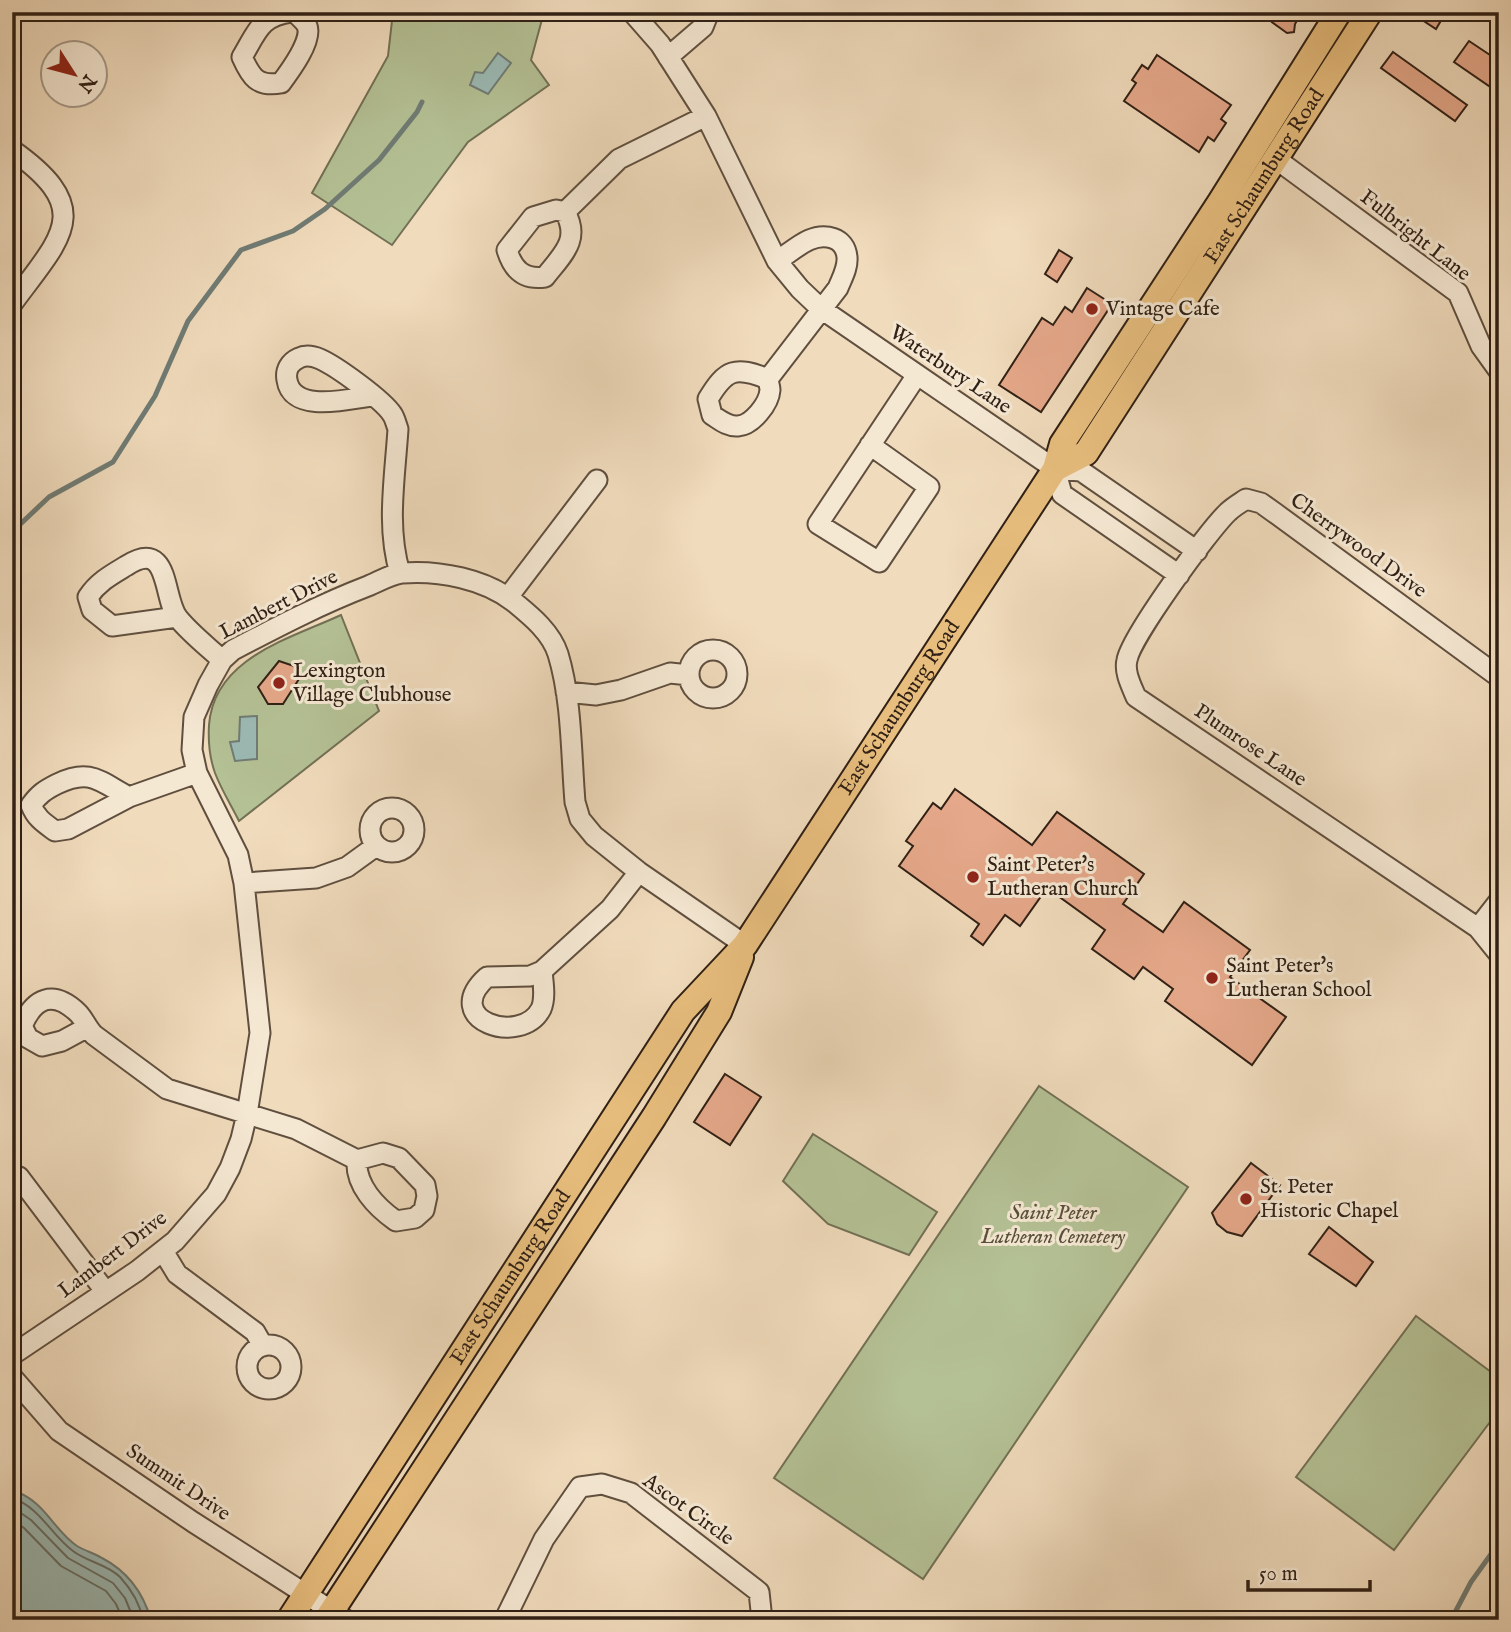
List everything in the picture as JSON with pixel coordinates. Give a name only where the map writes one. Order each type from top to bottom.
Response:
[{"type":"main road","name":"East Schaumburg Road","points":[[289,1620],[683,1012],[745,945],[1055,469],[1062,444],[1220,202],[1339,12]]},
{"type":"main road","name":"East Schaumburg Road","points":[[1055,469],[1086,453],[1370,12]]},
{"type":"main road","name":"East Schaumburg Road","points":[[334,1617],[719,1012],[745,945]]},
{"type":"street","points":[[668,57],[703,27],[709,12]]},
{"type":"street","name":"Waterbury Lane","points":[[637,14],[706,116],[777,261],[800,289],[820,308],[1055,469],[1081,471],[1197,551]]},
{"type":"street","points":[[565,212],[619,159],[706,116]]},
{"type":"street","points":[[12,150],[33,165],[51,183],[61,203],[64,225],[58,241],[12,304]]},
{"type":"street","name":"Fulbright Lane","points":[[1276,159],[1458,293],[1481,346],[1499,371]]},
{"type":"street","points":[[768,379],[838,288],[847,257],[844,246],[825,236],[810,239],[777,261]]},
{"type":"street","points":[[870,445],[929,488],[879,562],[818,524],[870,445],[917,375]]},
{"type":"street","points":[[372,396],[393,415],[398,429],[392,531],[393,549],[400,573]]},
{"type":"street","points":[[1055,469],[1062,494],[1180,575]]},
{"type":"street","points":[[508,597],[597,480]]},
{"type":"street","name":"Cherrywood Drive","points":[[1197,551],[1228,511],[1246,499],[1261,503],[1499,677]]},
{"type":"street","name":"Plumrose Lane","points":[[1197,551],[1130,648],[1126,664],[1128,679],[1136,696],[1478,928],[1499,954]]},
{"type":"street","points":[[177,617],[112,626],[92,610],[88,597],[96,586],[133,561],[150,559],[157,562],[162,569],[177,617],[222,660]]},
{"type":"street","name":"Lambert Drive","points":[[12,1355],[136,1271],[163,1251],[194,1221],[216,1194],[230,1168],[247,1114],[260,1033],[244,883],[238,855],[197,773],[192,750],[194,717],[222,660],[233,650],[343,595],[400,573],[428,573],[458,578],[487,586],[508,597],[546,631],[557,653],[565,692],[575,802],[580,819],[594,836],[639,872],[745,945]]},
{"type":"street","points":[[565,692],[596,695],[621,690],[670,673],[689,676]]},
{"type":"street","points":[[129,797],[197,773]]},
{"type":"street","points":[[244,883],[316,877],[347,867],[376,846]]},
{"type":"street","points":[[542,971],[610,909],[639,872]]},
{"type":"street","points":[[1478,928],[1499,901]]},
{"type":"street","points":[[86,1028],[167,1089],[296,1129],[357,1160]]},
{"type":"street","points":[[19,1177],[106,1291]]},
{"type":"street","points":[[163,1251],[177,1274],[255,1332],[263,1346]]},
{"type":"street","name":"Summit Drive","points":[[12,1377],[59,1431],[305,1594],[334,1617]]},
{"type":"street","name":"Ascot Circle","points":[[508,1620],[507,1615],[544,1539],[580,1487],[602,1484],[631,1493],[759,1592],[762,1620]]},
{"type":"green space","points":[[393,12],[544,12],[531,60],[549,85],[468,142],[392,245],[312,193],[388,56]]},
{"type":"green space","points":[[341,615],[379,711],[239,821],[211,761],[209,725],[214,702],[224,683],[239,667],[257,654]]},
{"type":"green space","name":"Saint Peter Lutheran Cemetery","points":[[1039,1086],[1188,1187],[923,1579],[774,1478]]},
{"type":"green space","points":[[813,1134],[937,1212],[909,1255],[828,1224],[783,1181]]},
{"type":"green space","points":[[1416,1316],[1499,1378],[1499,1410],[1394,1550],[1296,1477]]},
{"type":"water","points":[[498,53],[511,63],[488,94],[470,85],[475,72],[483,73]]},
{"type":"water","points":[[257,716],[257,759],[235,761],[230,742],[239,741],[240,717]]},
{"type":"water","points":[[12,1490],[33,1501],[77,1546],[119,1569],[139,1592],[151,1620],[12,1620]]},
{"type":"building","points":[[1258,12],[1302,12],[1294,32],[1287,33]]},
{"type":"building","points":[[1410,12],[1446,12],[1436,29]]},
{"type":"building","points":[[1469,41],[1499,61],[1499,72],[1489,86],[1454,62]]},
{"type":"building","points":[[1393,52],[1467,105],[1455,121],[1381,68]]},
{"type":"building","points":[[1157,55],[1231,105],[1221,119],[1226,123],[1214,141],[1208,137],[1199,152],[1124,101],[1136,83],[1132,80],[1142,65],[1148,69]]},
{"type":"building","points":[[1059,250],[1072,258],[1057,282],[1045,274]]},
{"type":"building","points":[[1087,288],[1112,304],[1041,412],[999,385],[1042,318],[1053,325],[1065,307],[1072,312]]},
{"type":"building","name":"Lexington Village Clubhouse","points":[[279,661],[294,666],[299,679],[283,704],[268,704],[258,687]]},
{"type":"building","points":[[955,789],[1032,845],[1057,812],[1144,874],[1123,904],[1163,932],[1184,902],[1250,950],[1230,977],[1286,1017],[1252,1065],[1165,1001],[1173,989],[1143,967],[1134,979],[1092,949],[1105,930],[1047,888],[1020,926],[1005,915],[983,945],[971,936],[979,924],[899,866],[913,846],[906,841],[933,803],[941,809]]},
{"type":"building","points":[[725,1074],[761,1097],[730,1145],[694,1122]]},
{"type":"building","name":"St. Peter Historic Chapel","points":[[1251,1163],[1280,1185],[1242,1236],[1227,1232],[1217,1224],[1212,1213]]},
{"type":"building","points":[[1329,1227],[1373,1262],[1356,1286],[1309,1254]]},
{"type":"waterway","points":[[12,532],[49,497],[113,462],[155,396],[188,321],[241,250],[293,231],[325,209],[379,160],[422,102]]},
{"type":"waterway","points":[[1451,1620],[1471,1582],[1499,1543]]},
{"type":"place","name":"Vintage Cafe","points":[[1092,309]]},
{"type":"place","name":"Lexington Village Clubhouse","points":[[279,683]]},
{"type":"place","name":"Saint Peter's Lutheran Church","points":[[973,877]]},
{"type":"place","name":"Saint Peter's Lutheran School","points":[[1212,978]]},
{"type":"place","name":"St. Peter Historic Chapel","points":[[1246,1199]]}]
